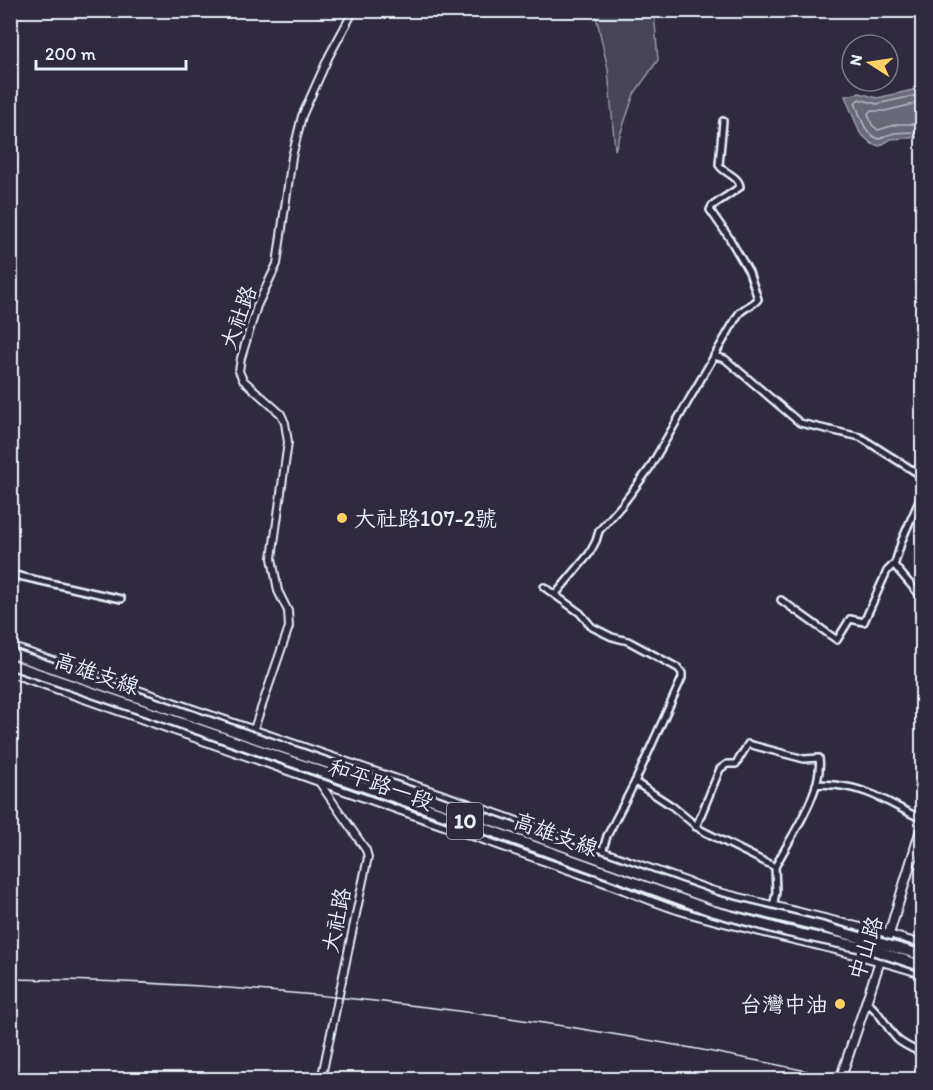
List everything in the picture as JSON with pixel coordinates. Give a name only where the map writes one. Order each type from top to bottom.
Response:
[{"type":"highway","name":"高雄支線","points":[[10,653],[455,807],[717,901],[819,926],[922,957]]},
{"type":"highway","name":"高雄支線","points":[[10,664],[461,820],[713,911],[786,931],[874,950],[922,966]]},
{"type":"main road","name":"中山路","points":[[840,1080],[890,934],[922,826]]},
{"type":"street","name":"大社路","points":[[254,729],[289,627],[288,611],[278,591],[272,558],[288,442],[281,414],[243,380],[239,371],[257,306],[277,264],[292,157],[302,116],[328,56],[354,10]]},
{"type":"street","points":[[555,595],[589,554],[598,531],[622,505],[649,469],[741,310],[758,299],[749,272],[710,210],[712,206],[740,187],[738,180],[721,169],[719,165],[723,121]]},
{"type":"street","points":[[714,356],[724,359],[800,423],[860,437],[922,476]]},
{"type":"street","points":[[781,600],[839,640],[850,619],[862,622],[866,620],[884,578],[894,565],[922,494]]},
{"type":"street","points":[[894,565],[922,598]]},
{"type":"street","points":[[10,574],[121,599]]},
{"type":"street","points":[[544,587],[580,613],[592,627],[612,637],[628,640],[678,668],[682,673],[682,678],[607,836],[594,879]]},
{"type":"street","name":"和平路一段","points":[[10,646],[254,729],[711,890],[922,944]]},
{"type":"street","name":"和平路一段","points":[[10,659],[52,674],[139,690]]},
{"type":"street","name":"和平路一段","points":[[10,673],[318,780],[678,910],[881,960],[922,974]]},
{"type":"street","points":[[696,827],[720,769],[727,764],[736,764],[748,744],[804,759],[819,758],[818,775],[811,800],[775,867],[776,881],[769,933]]},
{"type":"street","name":"大社路","points":[[318,780],[366,850],[368,857],[321,1080]]},
{"type":"street","points":[[634,782],[672,806],[696,827],[775,867]]},
{"type":"street","points":[[816,785],[822,783],[849,786],[879,795],[900,809],[922,819]]},
{"type":"street","points":[[810,944],[831,935],[922,957]]},
{"type":"street","points":[[866,1002],[873,1007],[898,1040],[922,1053]]},
{"type":"shaded area","points":[[595,11],[654,11],[658,60],[634,94],[615,150],[608,69]]},
{"type":"water","points":[[922,88],[922,137],[891,139],[880,146],[872,144],[860,133],[845,96],[860,93],[877,98]]},
{"type":"tunnel","points":[[302,768],[318,781]]},
{"type":"railway","points":[[10,979],[221,987],[432,1008],[641,1039],[848,1080]]},
{"type":"place","name":"大社路107-2號","points":[[342,518]]},
{"type":"place","name":"台灣中油","points":[[840,1004]]}]
